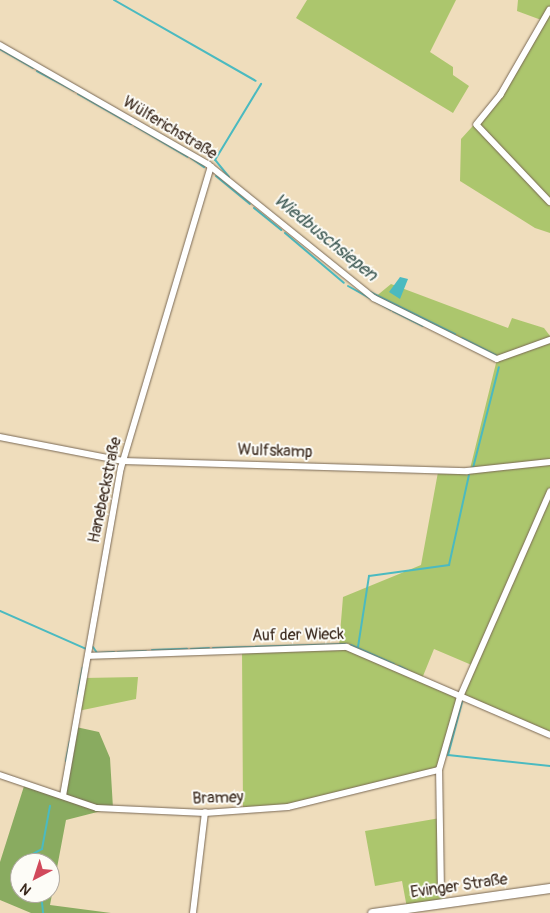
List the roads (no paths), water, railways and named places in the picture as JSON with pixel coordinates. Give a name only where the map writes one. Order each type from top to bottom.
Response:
[{"type":"main road","name":"Evinger Straße","points":[[372,913],[550,888]]},
{"type":"street","points":[[550,10],[501,95],[477,125],[550,202]]},
{"type":"street","name":"Wülferichstraße","points":[[0,45],[211,167],[374,298],[497,359],[550,340]]},
{"type":"street","name":"Hanebeckstraße","points":[[63,796],[123,461],[211,167]]},
{"type":"street","name":"Wulfskamp","points":[[0,437],[123,461],[467,471],[550,462]]},
{"type":"street","points":[[441,893],[439,770],[460,697],[550,492]]},
{"type":"street","name":"Auf der Wieck","points":[[88,656],[348,646],[460,697],[550,735]]},
{"type":"street","name":"Bramey","points":[[0,775],[97,808],[205,813],[288,807],[439,770]]},
{"type":"street","points":[[192,913],[205,813]]},
{"type":"water","points":[[400,277],[408,279],[400,299],[389,292]]},
{"type":"waterway","name":"Wiedbuschsiepen","points":[[114,0],[256,81]]},
{"type":"waterway","points":[[0,49],[33,68]]},
{"type":"waterway","points":[[37,71],[74,91]]},
{"type":"waterway","name":"Wiedbuschsiepen","points":[[229,177],[215,160],[261,84]]},
{"type":"waterway","points":[[78,94],[131,124]]},
{"type":"waterway","points":[[135,126],[188,157]]},
{"type":"waterway","points":[[191,158],[204,167]]},
{"type":"waterway","points":[[216,176],[250,204]]},
{"type":"waterway","points":[[254,208],[281,230]]},
{"type":"waterway","points":[[285,233],[344,283]]},
{"type":"waterway","points":[[348,286],[391,310]]},
{"type":"waterway","name":"Wiedbuschsiepen","points":[[370,292],[455,334]]},
{"type":"waterway","points":[[393,311],[422,326]]},
{"type":"waterway","name":"Wiedbuschsiepen","points":[[462,338],[496,355]]},
{"type":"waterway","name":"Wiedbuschsiepen","points":[[473,468],[499,367]]},
{"type":"waterway","name":"Wiedbuschsiepen","points":[[358,647],[369,576],[449,565],[469,475]]},
{"type":"waterway","points":[[0,611],[86,649]]},
{"type":"waterway","name":"Wiedbuschsiepen","points":[[213,648],[346,644]]},
{"type":"waterway","points":[[351,645],[394,664]]},
{"type":"waterway","name":"Wiedbuschsiepen","points":[[93,647],[97,653],[114,652]]},
{"type":"waterway","name":"Wiedbuschsiepen","points":[[191,649],[209,648]]},
{"type":"waterway","name":"Wiedbuschsiepen","points":[[152,650],[187,649]]},
{"type":"waterway","name":"Wiedbuschsiepen","points":[[118,652],[146,651]]},
{"type":"waterway","points":[[399,666],[407,670]]},
{"type":"waterway","points":[[78,694],[83,667]]},
{"type":"waterway","points":[[462,702],[448,755],[550,766]]},
{"type":"waterway","points":[[66,761],[70,741]]},
{"type":"waterway","points":[[35,853],[42,849],[50,806]]},
{"type":"waterway","points":[[42,903],[43,913]]}]
